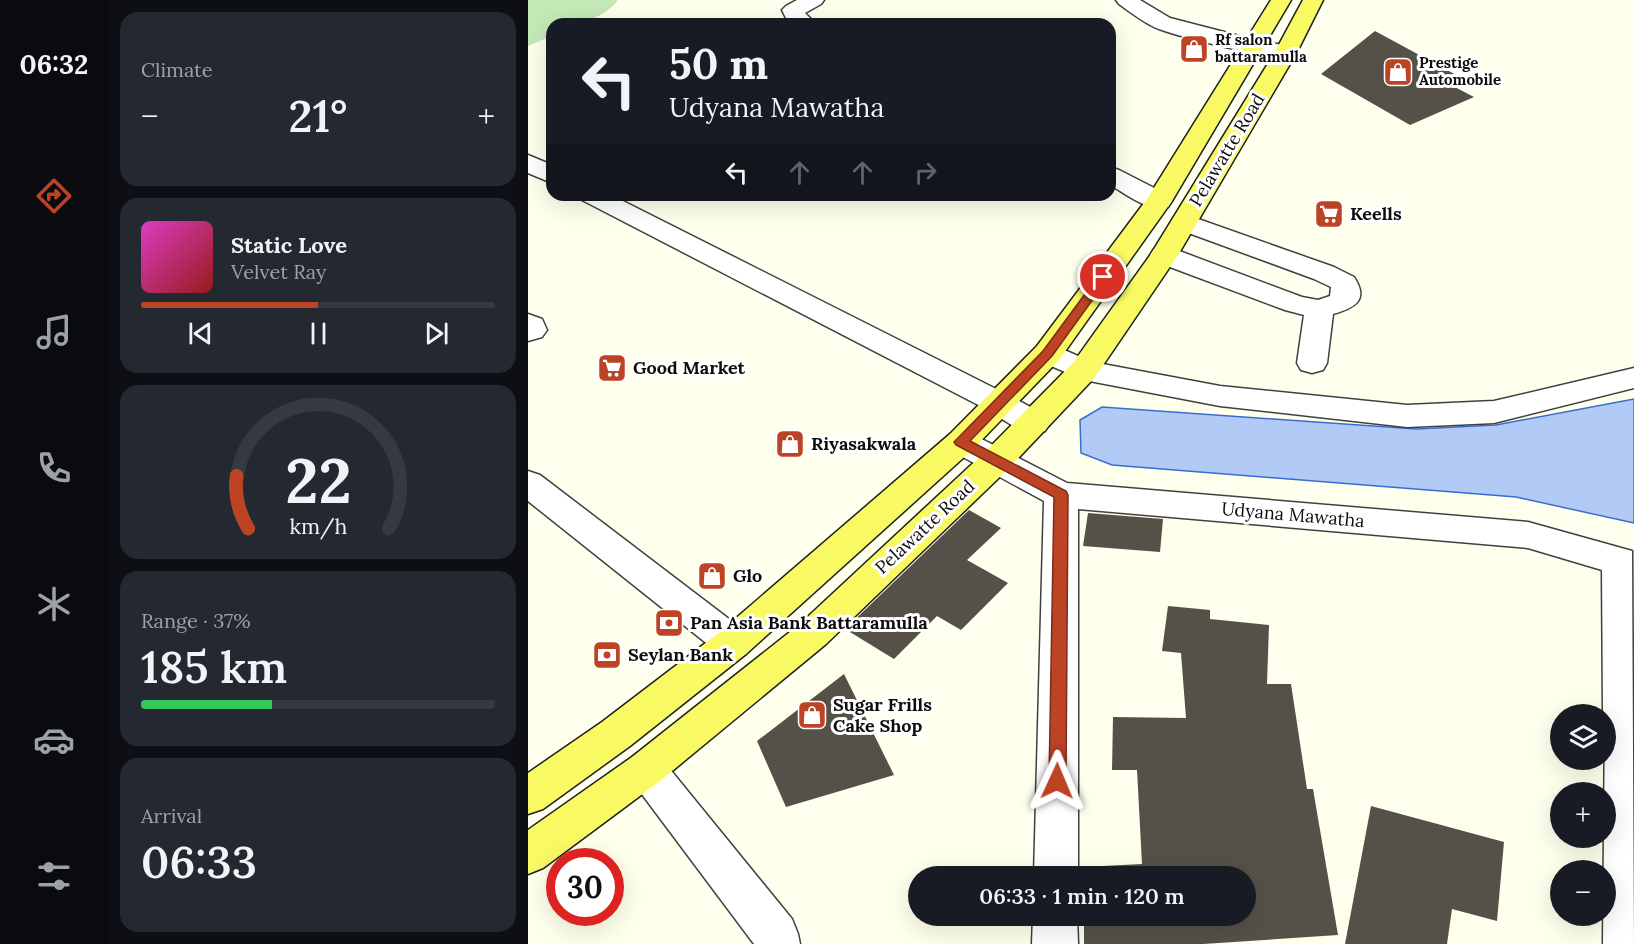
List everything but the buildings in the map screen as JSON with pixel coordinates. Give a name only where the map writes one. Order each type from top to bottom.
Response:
[{"type":"main road","name":"Pelawatte Road","points":[[528,796],[615,734],[733,643],[961,442],[1048,353],[1159,201],[1281,0]]},
{"type":"main road","name":"Pelawatte Road","points":[[528,854],[646,769],[813,634],[996,461],[1084,370],[1164,255],[1286,52],[1313,0]]},
{"type":"street","points":[[796,18],[793,10],[814,0]]},
{"type":"street","points":[[1126,0],[1162,23],[1286,52]]},
{"type":"street","points":[[528,163],[546,172]]},
{"type":"street","points":[[1116,178],[1159,201]]},
{"type":"street","points":[[603,201],[1034,423]]},
{"type":"street","points":[[1164,255],[1295,304],[1319,309],[1343,302],[1346,292],[1344,283],[1324,273],[1184,222]]},
{"type":"street","points":[[1312,363],[1319,309]]},
{"type":"street","points":[[528,323],[532,325],[532,330],[528,332]]},
{"type":"street","points":[[1048,353],[1084,370],[1220,396],[1407,416],[1494,412],[1634,378]]},
{"type":"street","name":"Udyana Mawatha","points":[[961,442],[1061,495],[1528,536],[1627,563]]},
{"type":"street","points":[[528,483],[733,643]]},
{"type":"street","points":[[1056,866],[1061,495]]},
{"type":"street","points":[[1626,944],[1627,563]]},
{"type":"street","points":[[646,769],[776,934],[777,944]]},
{"type":"street","points":[[1055,926],[1055,944]]},
{"type":"green space","points":[[528,0],[618,0],[604,13],[593,18],[546,18],[546,38],[528,46]]},
{"type":"water","points":[[1634,399],[1634,523],[1516,497],[1112,465],[1081,453],[1080,420],[1102,407],[1416,429],[1496,425]]},
{"type":"place","name":"Rf salon battaramulla","points":[[1194,49]]},
{"type":"place","name":"Prestige Automobile","points":[[1398,72]]},
{"type":"place","name":"Keells","points":[[1329,214]]},
{"type":"place","name":"Good Market","points":[[612,368]]},
{"type":"place","name":"Riyasakwala","points":[[790,444]]},
{"type":"place","name":"Glo","points":[[712,576]]},
{"type":"place","name":"Pan Asia Bank Battaramulla","points":[[669,623]]},
{"type":"place","name":"Seylan Bank","points":[[607,655]]},
{"type":"place","name":"Sugar Frills Cake Shop","points":[[812,715]]},
{"type":"route","points":[[1057,781],[1061,495],[961,442],[1048,353],[1103,277]]}]
